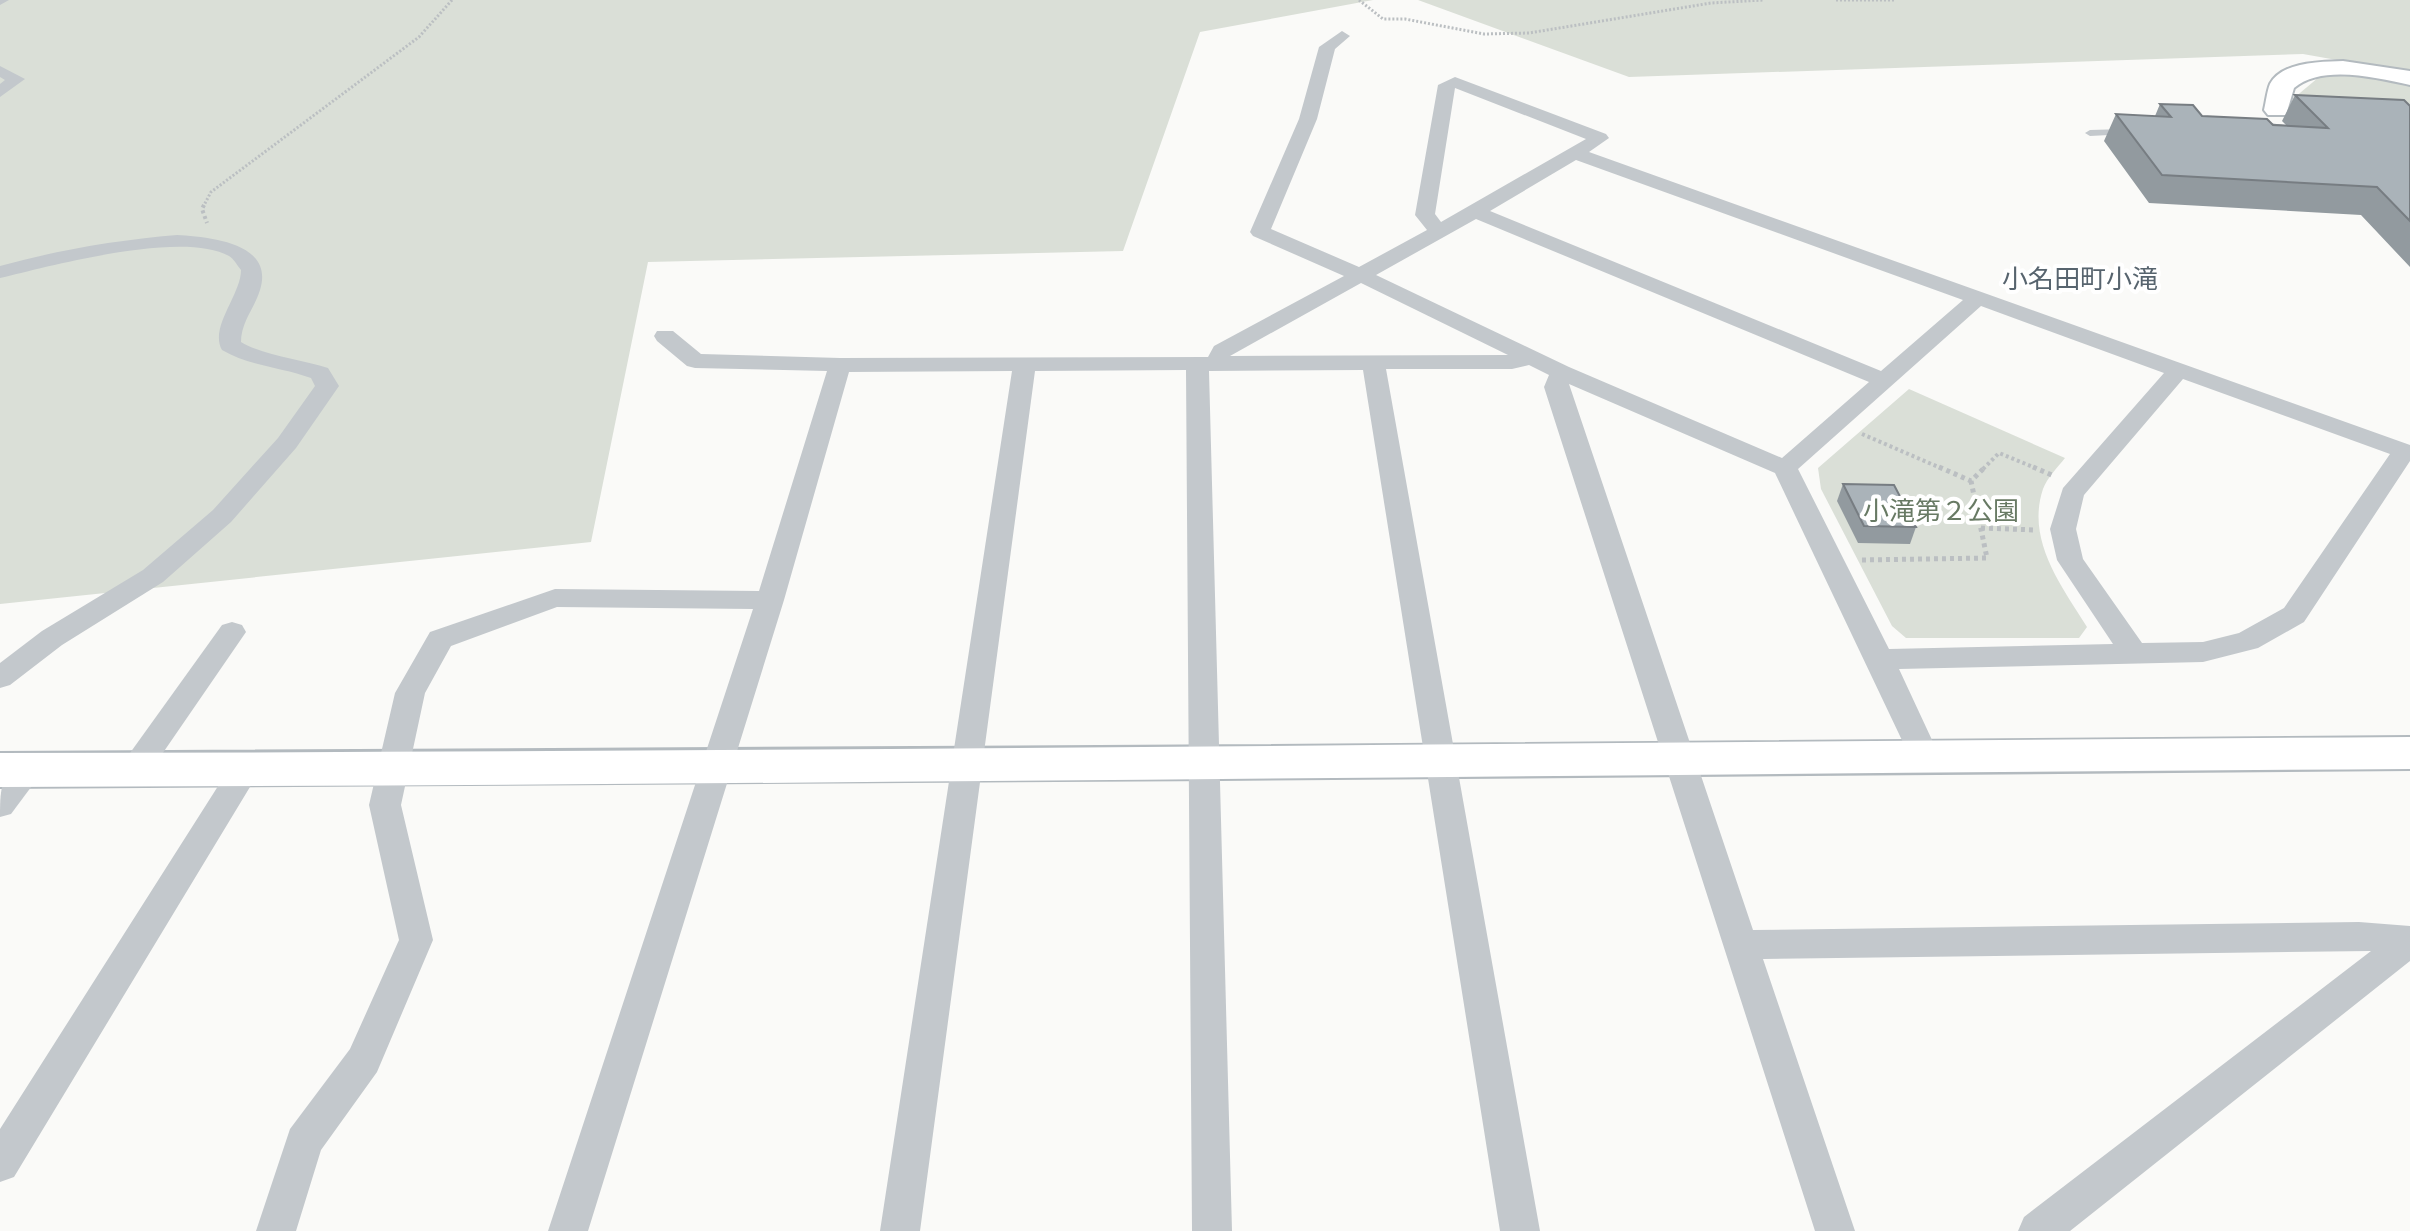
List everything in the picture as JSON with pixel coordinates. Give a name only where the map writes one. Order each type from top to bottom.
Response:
[{"type":"street","points":[[1342,36],[1327,47],[1318,95],[1298,151],[1260,232],[1360,275],[1561,372],[1785,468],[1924,755]]},
{"type":"street","points":[[2281,108],[2282,85],[2286,80],[2307,72],[2355,70],[2410,78]]},
{"type":"street","points":[[0,71],[17,79],[0,92]]},
{"type":"street","points":[[1212,1231],[1205,765],[1206,365],[1222,351],[1475,212],[1600,138],[1455,82],[1447,85],[1425,215],[1438,231]]},
{"type":"street","points":[[1577,154],[2404,451],[2294,615],[2248,641],[2203,652],[1880,659]]},
{"type":"street","points":[[1475,212],[1883,380]]},
{"type":"street","points":[[0,272],[58,256],[135,245],[183,241],[230,248],[245,258],[251,269],[251,292],[228,332],[230,345],[248,356],[287,362],[320,373],[327,386],[287,443],[222,516],[153,576],[52,638],[0,678]]},
{"type":"street","points":[[1785,468],[1977,299]]},
{"type":"street","points":[[665,336],[695,361],[840,365],[1512,362],[1535,357]]},
{"type":"street","points":[[1373,363],[1520,1231]]},
{"type":"street","points":[[568,1231],[770,600],[840,365]]},
{"type":"street","points":[[900,1231],[1024,366]]},
{"type":"street","points":[[1561,372],[1556,387],[1835,1231]]},
{"type":"street","points":[[2134,654],[2070,560],[2063,533],[2072,493],[2177,372]]},
{"type":"street","points":[[276,1231],[304,1142],[364,1060],[416,940],[385,805],[410,693],[440,639],[555,598],[770,600]]},
{"type":"street","points":[[136,768],[232,632]]},
{"type":"street","points":[[0,805],[13,770],[716,769],[1205,765],[1440,759],[2410,753]]},
{"type":"street","points":[[0,1164],[245,769]]},
{"type":"street","points":[[1738,945],[2359,936],[2410,941]]},
{"type":"street","points":[[2038,1231],[2410,941]]},
{"type":"lane","points":[[2090,133],[2136,132]]},
{"type":"path","points":[[214,244],[202,209],[211,192],[419,37],[452,0]]},
{"type":"path","points":[[1359,0],[1383,19],[1405,19],[1484,34],[1529,33],[1711,3],[1763,0]]},
{"type":"path","points":[[1836,0],[1894,0]]},
{"type":"path","points":[[1835,423],[1971,481]]},
{"type":"path","points":[[1971,481],[1999,453],[2052,475]]},
{"type":"path","points":[[1831,561],[1987,558],[1971,481]]},
{"type":"path","points":[[1981,528],[2063,533]]},
{"type":"green space","points":[[0,0],[1373,0],[1200,32],[1123,251],[648,262],[591,542],[0,604]]},
{"type":"green space","points":[[1418,0],[2410,0],[2410,73],[2303,54],[1629,77]]},
{"type":"green space","points":[[2341,75],[2410,84],[2410,123],[2294,98],[2319,77]]},
{"type":"green space","name":"小滝第２公園","points":[[1909,389],[2065,458],[2043,489],[2039,526],[2057,578],[2087,627],[2079,638],[1906,638],[1892,626],[1821,489],[1818,468]]},
{"type":"building","points":[[2295,95],[2404,100],[2410,106],[2410,221],[2377,187],[2162,175],[2116,114],[2171,117],[2160,104],[2193,105],[2202,116],[2267,119],[2273,125],[2328,128]]},
{"type":"building","points":[[1843,484],[1894,485],[1916,527],[1864,526]]},
{"type":"district","name":"小名田町小滝","points":[[2080,278]]}]
